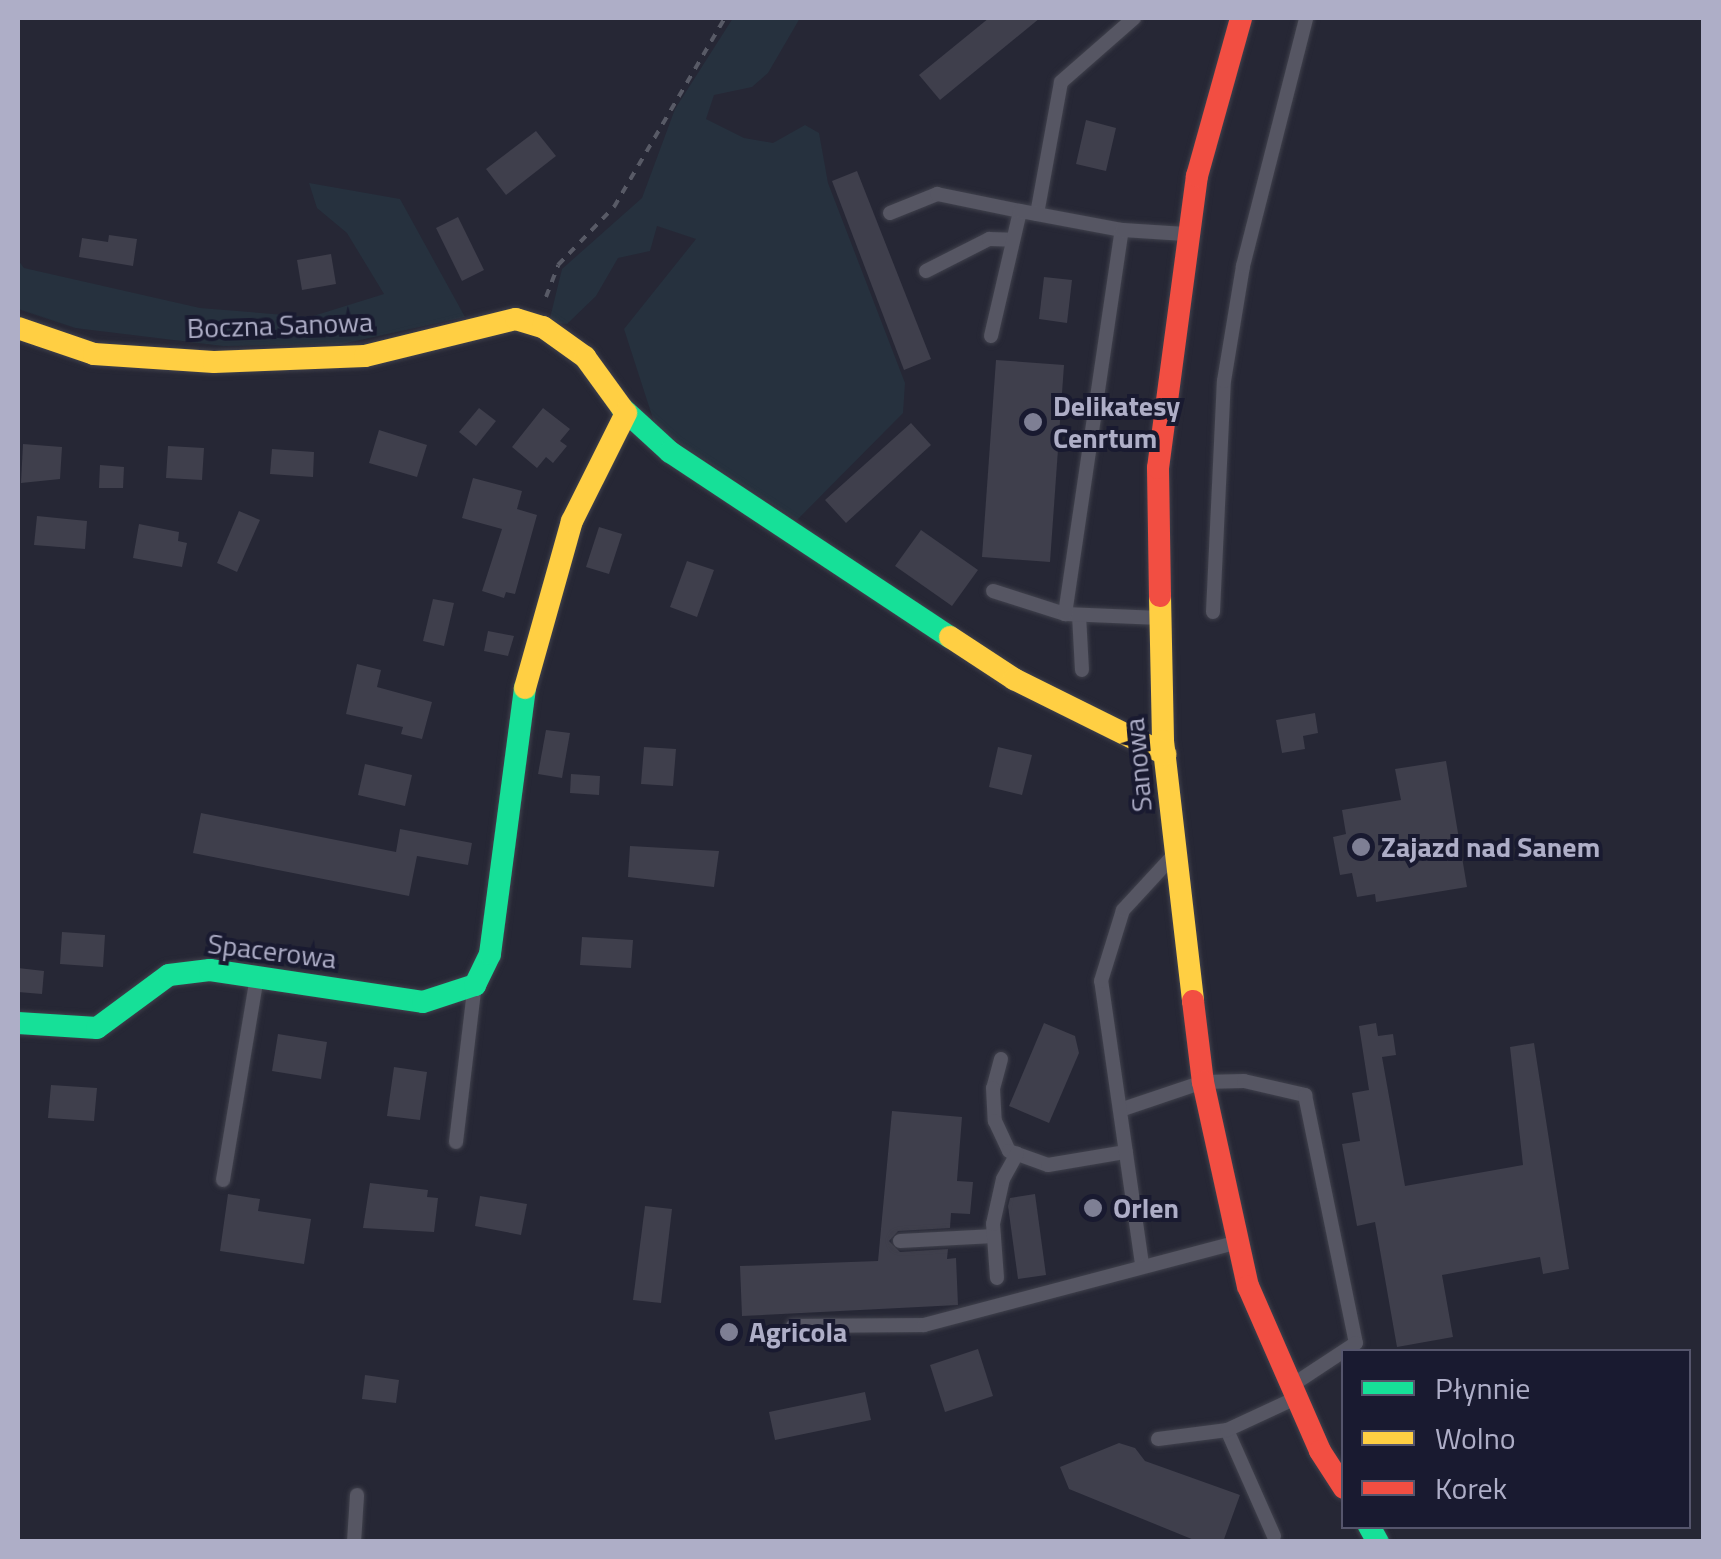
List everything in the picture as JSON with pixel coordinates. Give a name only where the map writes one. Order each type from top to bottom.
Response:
[{"type":"street","name":"Sanowa","points":[[1241,18],[1190,234],[1158,468],[1165,754],[1203,1082],[1248,1286],[1294,1391],[1341,1482]]},
{"type":"street","name":"Boczna Sanowa","points":[[18,328],[94,354],[214,362],[365,356],[516,320],[543,327]]},
{"type":"street","points":[[543,327],[585,357],[626,414],[670,452],[1014,679],[1165,754]]},
{"type":"street","points":[[475,985],[492,930],[528,668],[572,520],[626,414]]},
{"type":"street","name":"Spacerowa","points":[[18,1023],[97,1028],[169,976],[210,970],[423,1002],[475,985]]},
{"type":"lane","points":[[1037,214],[1061,82],[1134,18]]},
{"type":"lane","points":[[1213,612],[1224,381],[1248,248],[1306,18]]},
{"type":"lane","points":[[890,213],[936,194],[1122,230],[1190,234]]},
{"type":"lane","points":[[991,336],[1020,211]]},
{"type":"lane","points":[[1082,670],[1072,614],[1122,230]]},
{"type":"lane","points":[[926,271],[988,239],[1013,240]]},
{"type":"lane","points":[[993,591],[1072,614],[1161,618]]},
{"type":"lane","points":[[1142,1264],[1101,981],[1123,910],[1176,854]]},
{"type":"lane","points":[[224,1180],[258,977]]},
{"type":"lane","points":[[456,1142],[475,985]]},
{"type":"lane","points":[[1000,1059],[993,1088],[995,1121],[1017,1154],[1048,1166],[1126,1152]]},
{"type":"lane","points":[[1120,1110],[1203,1082],[1244,1081],[1305,1095],[1356,1343],[1348,1349]]},
{"type":"lane","points":[[997,1278],[994,1236],[1003,1179],[1017,1154]]},
{"type":"lane","points":[[900,1241],[994,1236]]},
{"type":"lane","points":[[793,1326],[924,1325],[1142,1264],[1238,1242]]},
{"type":"lane","points":[[1158,1439],[1227,1430],[1294,1391],[1341,1355]]},
{"type":"lane","points":[[1227,1430],[1274,1536]]},
{"type":"lane","points":[[354,1542],[357,1494]]},
{"type":"path","points":[[543,327],[558,265],[614,207],[726,18]]},
{"type":"shaded area","points":[[733,18],[800,18],[768,73],[752,87],[714,95],[706,119],[744,138],[773,143],[805,125],[819,133],[828,183],[905,383],[903,413],[797,520],[656,428],[624,329],[696,239],[657,226],[650,251],[618,258],[596,296],[567,324],[549,322],[562,269],[642,198],[675,109]]},
{"type":"shaded area","points":[[309,183],[400,199],[465,317],[342,344],[223,346],[75,328],[18,309],[18,260],[24,268],[200,308],[310,317],[384,294],[347,233],[317,208]]},
{"type":"building","points":[[989,18],[1040,18],[940,100],[919,75]]},
{"type":"building","points":[[1086,120],[1116,128],[1106,171],[1076,164]]},
{"type":"building","points":[[536,131],[556,156],[506,195],[486,169]]},
{"type":"building","points":[[857,171],[931,359],[904,370],[832,181]]},
{"type":"building","points":[[458,217],[484,270],[462,281],[436,228]]},
{"type":"building","points":[[109,235],[137,239],[133,266],[79,257],[82,238],[108,242]]},
{"type":"building","points":[[331,254],[336,284],[302,290],[297,260]]},
{"type":"building","points":[[1044,277],[1072,280],[1067,323],[1039,319]]},
{"type":"building","points":[[996,360],[1064,365],[1050,562],[982,557]]},
{"type":"building","points":[[479,408],[496,421],[476,446],[459,432]]},
{"type":"building","points":[[543,408],[570,429],[560,441],[567,446],[553,463],[546,457],[537,468],[512,447]]},
{"type":"building","points":[[911,423],[931,445],[846,523],[825,500]]},
{"type":"building","points":[[379,430],[427,445],[417,477],[369,463]]},
{"type":"building","points":[[23,444],[62,447],[60,479],[21,483]]},
{"type":"building","points":[[168,446],[204,448],[202,480],[166,478]]},
{"type":"building","points":[[272,449],[314,452],[313,477],[270,474]]},
{"type":"building","points":[[100,465],[124,467],[123,488],[99,488]]},
{"type":"building","points":[[473,478],[522,491],[517,509],[537,515],[515,594],[506,592],[504,598],[482,591],[502,529],[462,518]]},
{"type":"building","points":[[239,511],[260,520],[237,572],[217,563]]},
{"type":"building","points":[[37,516],[87,521],[85,549],[34,545]]},
{"type":"building","points":[[139,524],[179,532],[178,541],[187,543],[182,567],[133,558]]},
{"type":"building","points":[[599,527],[622,534],[609,574],[586,567]]},
{"type":"building","points":[[921,530],[978,570],[952,606],[895,566]]},
{"type":"building","points":[[687,561],[714,570],[697,617],[670,607]]},
{"type":"building","points":[[433,599],[454,603],[444,646],[423,641]]},
{"type":"building","points":[[488,631],[514,636],[508,656],[484,651]]},
{"type":"building","points":[[357,664],[381,670],[377,687],[432,702],[422,739],[401,734],[403,727],[346,714]]},
{"type":"building","points":[[1315,713],[1318,733],[1303,736],[1305,749],[1282,753],[1276,720]]},
{"type":"building","points":[[546,730],[570,733],[562,778],[538,774]]},
{"type":"building","points":[[644,747],[676,749],[673,786],[641,784]]},
{"type":"building","points":[[998,747],[1032,755],[1022,795],[989,787]]},
{"type":"building","name":"Zajazd nad Sanem","points":[[1446,761],[1467,887],[1376,902],[1375,894],[1357,897],[1352,873],[1340,875],[1333,837],[1346,834],[1342,810],[1401,800],[1395,769]]},
{"type":"building","points":[[365,764],[412,775],[405,806],[358,795]]},
{"type":"building","points":[[571,774],[600,776],[599,795],[570,793]]},
{"type":"building","points":[[201,813],[396,852],[400,829],[472,843],[468,865],[417,856],[409,896],[193,853]]},
{"type":"building","points":[[630,846],[719,851],[714,887],[628,877]]},
{"type":"building","points":[[62,932],[105,935],[103,967],[60,964]]},
{"type":"building","points":[[582,937],[633,940],[631,968],[580,965]]},
{"type":"building","points":[[18,968],[44,971],[42,994],[18,992]]},
{"type":"building","points":[[1044,1023],[1075,1036],[1079,1053],[1049,1123],[1009,1106]]},
{"type":"building","points":[[1376,1023],[1378,1036],[1393,1034],[1396,1055],[1382,1057],[1405,1186],[1523,1165],[1510,1047],[1534,1043],[1569,1269],[1543,1274],[1540,1257],[1442,1275],[1453,1337],[1397,1347],[1375,1222],[1357,1226],[1342,1144],[1360,1141],[1352,1093],[1369,1090],[1359,1026]]},
{"type":"building","points":[[278,1034],[327,1042],[321,1079],[272,1071]]},
{"type":"building","points":[[394,1067],[427,1072],[420,1120],[387,1116]]},
{"type":"building","points":[[51,1085],[97,1088],[94,1121],[48,1118]]},
{"type":"building","points":[[892,1111],[962,1117],[957,1181],[973,1182],[970,1214],[951,1213],[950,1228],[898,1231],[889,1241],[900,1252],[948,1249],[947,1259],[956,1258],[958,1305],[742,1316],[740,1266],[878,1261]]},
{"type":"building","points":[[370,1183],[428,1190],[427,1197],[438,1198],[434,1232],[363,1228]]},
{"type":"building","points":[[228,1194],[260,1199],[258,1211],[311,1219],[304,1264],[220,1251]]},
{"type":"building","points":[[1035,1194],[1046,1275],[1018,1279],[1008,1206],[1010,1198]]},
{"type":"building","points":[[480,1196],[527,1204],[521,1235],[475,1226]]},
{"type":"building","points":[[645,1206],[672,1209],[661,1303],[633,1300]]},
{"type":"building","points":[[978,1349],[993,1396],[945,1412],[930,1365]]},
{"type":"building","points":[[365,1375],[399,1380],[396,1403],[362,1399]]},
{"type":"building","points":[[865,1392],[871,1420],[775,1440],[769,1412]]},
{"type":"building","points":[[1119,1443],[1135,1448],[1145,1461],[1240,1495],[1223,1542],[1199,1542],[1069,1489],[1060,1467]]},
{"type":"traffic: fast","points":[[622,408],[670,452],[950,637]]},
{"type":"traffic: fast","points":[[18,1023],[97,1028],[169,975],[210,970],[423,1002],[475,985],[490,954],[525,688]]},
{"type":"traffic: fast","points":[[1371,1529],[1378,1542]]},
{"type":"traffic: slow","points":[[18,328],[94,354],[214,362],[365,356],[516,319],[543,327],[585,357],[622,408]]},
{"type":"traffic: slow","points":[[525,688],[572,521],[626,413]]},
{"type":"traffic: slow","points":[[1160,596],[1163,741],[1193,1001]]},
{"type":"traffic: slow","points":[[950,637],[1014,679],[1165,754]]},
{"type":"traffic: jam","points":[[1160,596],[1158,468],[1197,176],[1241,18]]},
{"type":"traffic: jam","points":[[1193,1001],[1203,1082],[1248,1286],[1320,1451],[1341,1483]]},
{"type":"place","name":"Delikatesy Cenrtum","points":[[1033,422]]},
{"type":"place","name":"Zajazd nad Sanem","points":[[1361,847]]},
{"type":"place","name":"Orlen","points":[[1093,1208]]},
{"type":"place","name":"Agricola","points":[[729,1332]]}]
